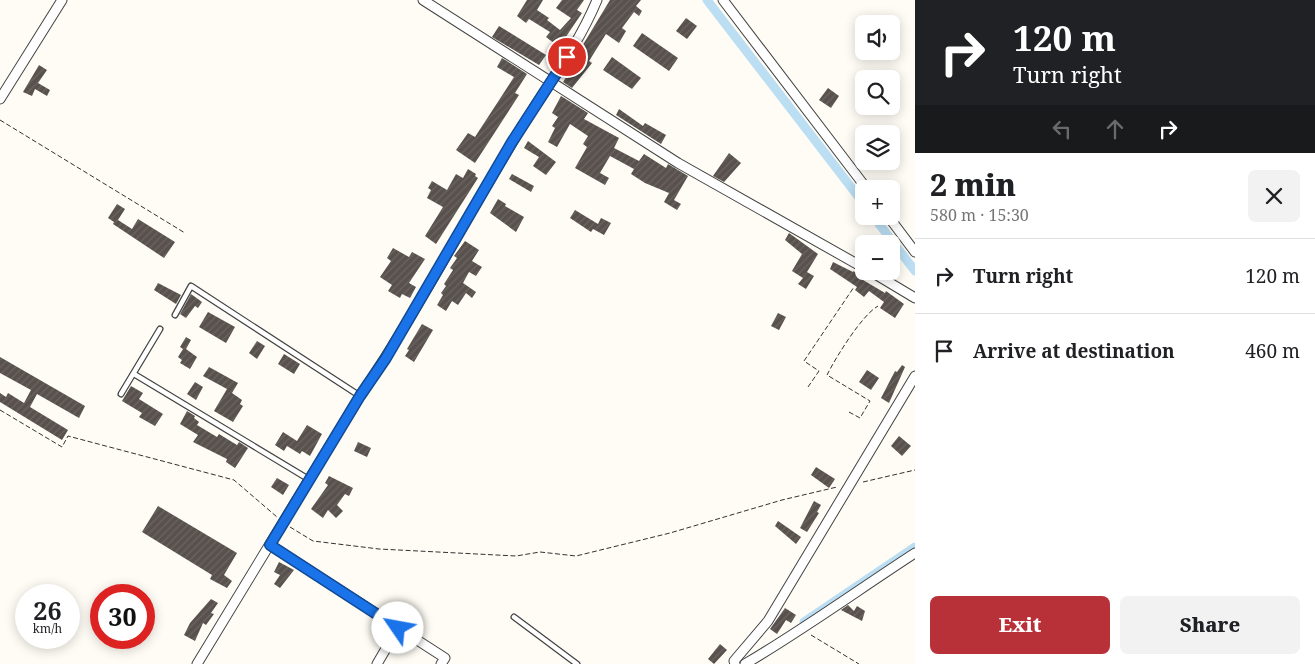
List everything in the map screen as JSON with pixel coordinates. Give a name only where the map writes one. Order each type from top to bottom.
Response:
[{"type":"street","points":[[0,99],[62,0]]},
{"type":"street","points":[[423,0],[678,163],[855,263]]},
{"type":"street","points":[[198,664],[360,396],[386,358],[512,142],[575,45],[597,0]]},
{"type":"street","points":[[723,0],[859,180]]},
{"type":"street","points":[[895,225],[915,252]]},
{"type":"street","points":[[885,280],[915,298]]},
{"type":"street","points":[[732,663],[768,621],[915,376]]},
{"type":"street","points":[[270,545],[445,658],[441,664]]},
{"type":"street","points":[[745,664],[803,630],[831,608],[915,553]]},
{"type":"street","points":[[377,664],[398,628]]},
{"type":"lane","points":[[175,315],[191,286],[360,396]]},
{"type":"lane","points":[[121,394],[160,329]]},
{"type":"lane","points":[[134,374],[310,480]]},
{"type":"lane","points":[[514,617],[577,664]]},
{"type":"path","points":[[0,120],[186,233]]},
{"type":"path","points":[[808,387],[819,370],[804,361],[854,287]]},
{"type":"path","points":[[849,412],[860,418],[870,401],[827,375],[837,356],[870,311],[878,306]]},
{"type":"path","points":[[0,410],[62,447],[68,436],[234,480],[284,523],[313,542],[379,549],[516,556],[540,552],[576,556],[670,533],[782,500],[840,487]]},
{"type":"path","points":[[859,482],[915,470]]},
{"type":"path","points":[[803,630],[859,664]]},
{"type":"building","points":[[527,0],[543,0],[537,10],[549,18],[547,20],[560,30],[571,18],[556,8],[562,0],[584,0],[577,10],[582,13],[559,47],[546,37],[550,32],[529,19],[526,23],[517,16]]},
{"type":"building","points":[[610,0],[641,0],[636,6],[642,11],[639,16],[634,12],[622,28],[626,31],[619,43],[606,34],[589,61],[592,63],[572,88],[563,82],[584,50],[581,48]]},
{"type":"building","points":[[686,18],[697,26],[687,39],[676,31]]},
{"type":"building","points":[[499,26],[546,55],[539,65],[492,37]]},
{"type":"building","points":[[642,33],[678,58],[669,71],[633,46]]},
{"type":"building","points":[[612,57],[641,78],[632,89],[603,70]]},
{"type":"building","points":[[502,58],[527,74],[515,93],[519,95],[475,163],[456,150],[468,133],[475,137],[514,77],[497,67]]},
{"type":"building","points":[[39,65],[47,70],[38,83],[50,90],[47,96],[35,89],[32,96],[23,92]]},
{"type":"building","points":[[828,88],[839,96],[831,108],[819,100]]},
{"type":"building","points":[[561,96],[588,113],[584,119],[619,138],[614,148],[639,161],[644,154],[666,168],[668,164],[688,176],[674,200],[681,204],[677,210],[664,202],[669,193],[645,183],[631,174],[634,169],[610,156],[600,173],[609,178],[605,185],[575,168],[587,147],[583,144],[588,136],[570,124],[557,147],[548,142],[555,128],[552,126],[558,117],[552,113]]},
{"type":"building","points":[[619,109],[643,126],[645,123],[666,135],[661,144],[616,115]]},
{"type":"building","points":[[528,141],[556,162],[546,175],[533,166],[539,157],[524,148]]},
{"type":"building","points":[[729,153],[741,163],[724,182],[713,176]]},
{"type":"building","points":[[468,169],[476,174],[475,176],[478,178],[436,244],[425,236],[443,207],[427,198],[431,190],[428,188],[432,181],[447,190],[456,174],[463,178]]},
{"type":"building","points":[[512,174],[534,186],[531,192],[509,179]]},
{"type":"building","points":[[498,199],[506,204],[505,206],[524,217],[516,232],[490,213]]},
{"type":"building","points":[[117,204],[125,209],[118,220],[132,229],[138,219],[175,242],[164,258],[113,224],[114,222],[108,218]]},
{"type":"building","points":[[575,210],[598,224],[601,218],[611,223],[604,235],[593,229],[591,232],[570,218]]},
{"type":"building","points":[[789,233],[818,254],[807,272],[814,276],[806,289],[798,284],[803,278],[792,271],[802,254],[785,240]]},
{"type":"building","points":[[465,241],[479,250],[472,261],[482,267],[476,276],[469,272],[463,283],[476,292],[472,298],[466,293],[458,305],[452,301],[446,311],[437,305],[443,295],[441,293],[446,286],[444,284],[453,270],[450,268],[457,258],[454,256]]},
{"type":"building","points":[[393,248],[409,257],[412,252],[425,259],[409,283],[416,287],[410,298],[402,294],[400,298],[388,291],[392,285],[380,277],[391,261],[387,258]]},
{"type":"building","points":[[833,262],[853,271],[855,272],[855,280],[863,280],[885,293],[886,291],[904,304],[895,318],[880,308],[884,302],[869,291],[864,297],[855,290],[857,287],[830,269]]},
{"type":"building","points":[[158,283],[181,295],[176,304],[154,290]]},
{"type":"building","points":[[191,294],[202,302],[198,308],[195,306],[186,318],[180,314]]},
{"type":"building","points":[[208,312],[235,327],[226,343],[199,327]]},
{"type":"building","points":[[778,313],[786,317],[779,330],[771,326]]},
{"type":"building","points":[[422,324],[433,330],[414,362],[405,356],[409,350],[407,349]]},
{"type":"building","points":[[186,337],[191,340],[186,349],[197,357],[190,369],[180,363],[182,360],[178,357],[183,349],[180,347]]},
{"type":"building","points":[[257,341],[265,346],[257,359],[249,353]]},
{"type":"building","points":[[284,354],[300,364],[294,374],[278,364]]},
{"type":"building","points":[[0,357],[85,406],[79,418],[37,394],[30,407],[68,430],[62,440],[0,402],[0,393],[6,397],[8,393],[24,403],[31,390],[0,373]]},
{"type":"building","points":[[902,365],[905,367],[889,403],[881,398],[895,371],[897,372]]},
{"type":"building","points":[[209,367],[238,383],[232,393],[242,400],[240,404],[243,406],[233,422],[214,411],[227,389],[203,376]]},
{"type":"building","points":[[867,370],[879,378],[871,390],[859,382]]},
{"type":"building","points":[[195,382],[203,387],[196,400],[187,394]]},
{"type":"building","points":[[131,386],[143,393],[139,399],[163,414],[155,426],[139,417],[142,413],[122,401]]},
{"type":"building","points":[[187,411],[195,416],[194,418],[199,422],[197,425],[217,437],[219,434],[237,445],[239,442],[248,448],[235,468],[226,462],[227,459],[193,442],[198,435],[180,424]]},
{"type":"building","points":[[307,425],[322,434],[310,456],[302,451],[300,454],[287,446],[284,451],[275,445],[283,432],[297,441]]},
{"type":"building","points":[[899,436],[911,446],[902,456],[891,446]]},
{"type":"building","points":[[358,442],[371,448],[367,457],[354,451]]},
{"type":"building","points":[[816,467],[835,479],[829,488],[811,475]]},
{"type":"building","points":[[329,476],[353,488],[349,496],[345,494],[337,505],[343,511],[336,518],[328,510],[323,518],[311,509],[328,485],[325,483]]},
{"type":"building","points":[[277,478],[289,485],[283,495],[271,487]]},
{"type":"building","points":[[814,501],[821,505],[817,512],[819,513],[807,532],[800,528]]},
{"type":"building","points":[[158,506],[237,553],[224,575],[232,581],[227,588],[210,579],[212,575],[142,532]]},
{"type":"building","points":[[778,521],[801,537],[796,544],[775,526]]},
{"type":"building","points":[[279,562],[294,570],[280,588],[274,584],[280,575],[274,572]]},
{"type":"building","points":[[211,599],[218,603],[211,613],[214,614],[206,625],[203,623],[195,641],[184,635],[190,623]]},
{"type":"building","points":[[848,605],[854,611],[857,606],[865,611],[862,621],[841,610]]},
{"type":"building","points":[[785,608],[796,615],[791,623],[786,620],[777,634],[770,629]]},
{"type":"building","points":[[720,644],[727,650],[714,664],[708,659]]},
{"type":"waterway","points":[[707,0],[855,192]]},
{"type":"waterway","points":[[880,225],[915,271]]},
{"type":"waterway","points":[[804,622],[915,547]]},
{"type":"route","points":[[398,628],[270,545],[319,467],[360,396],[386,358],[512,142],[567,57]]}]
